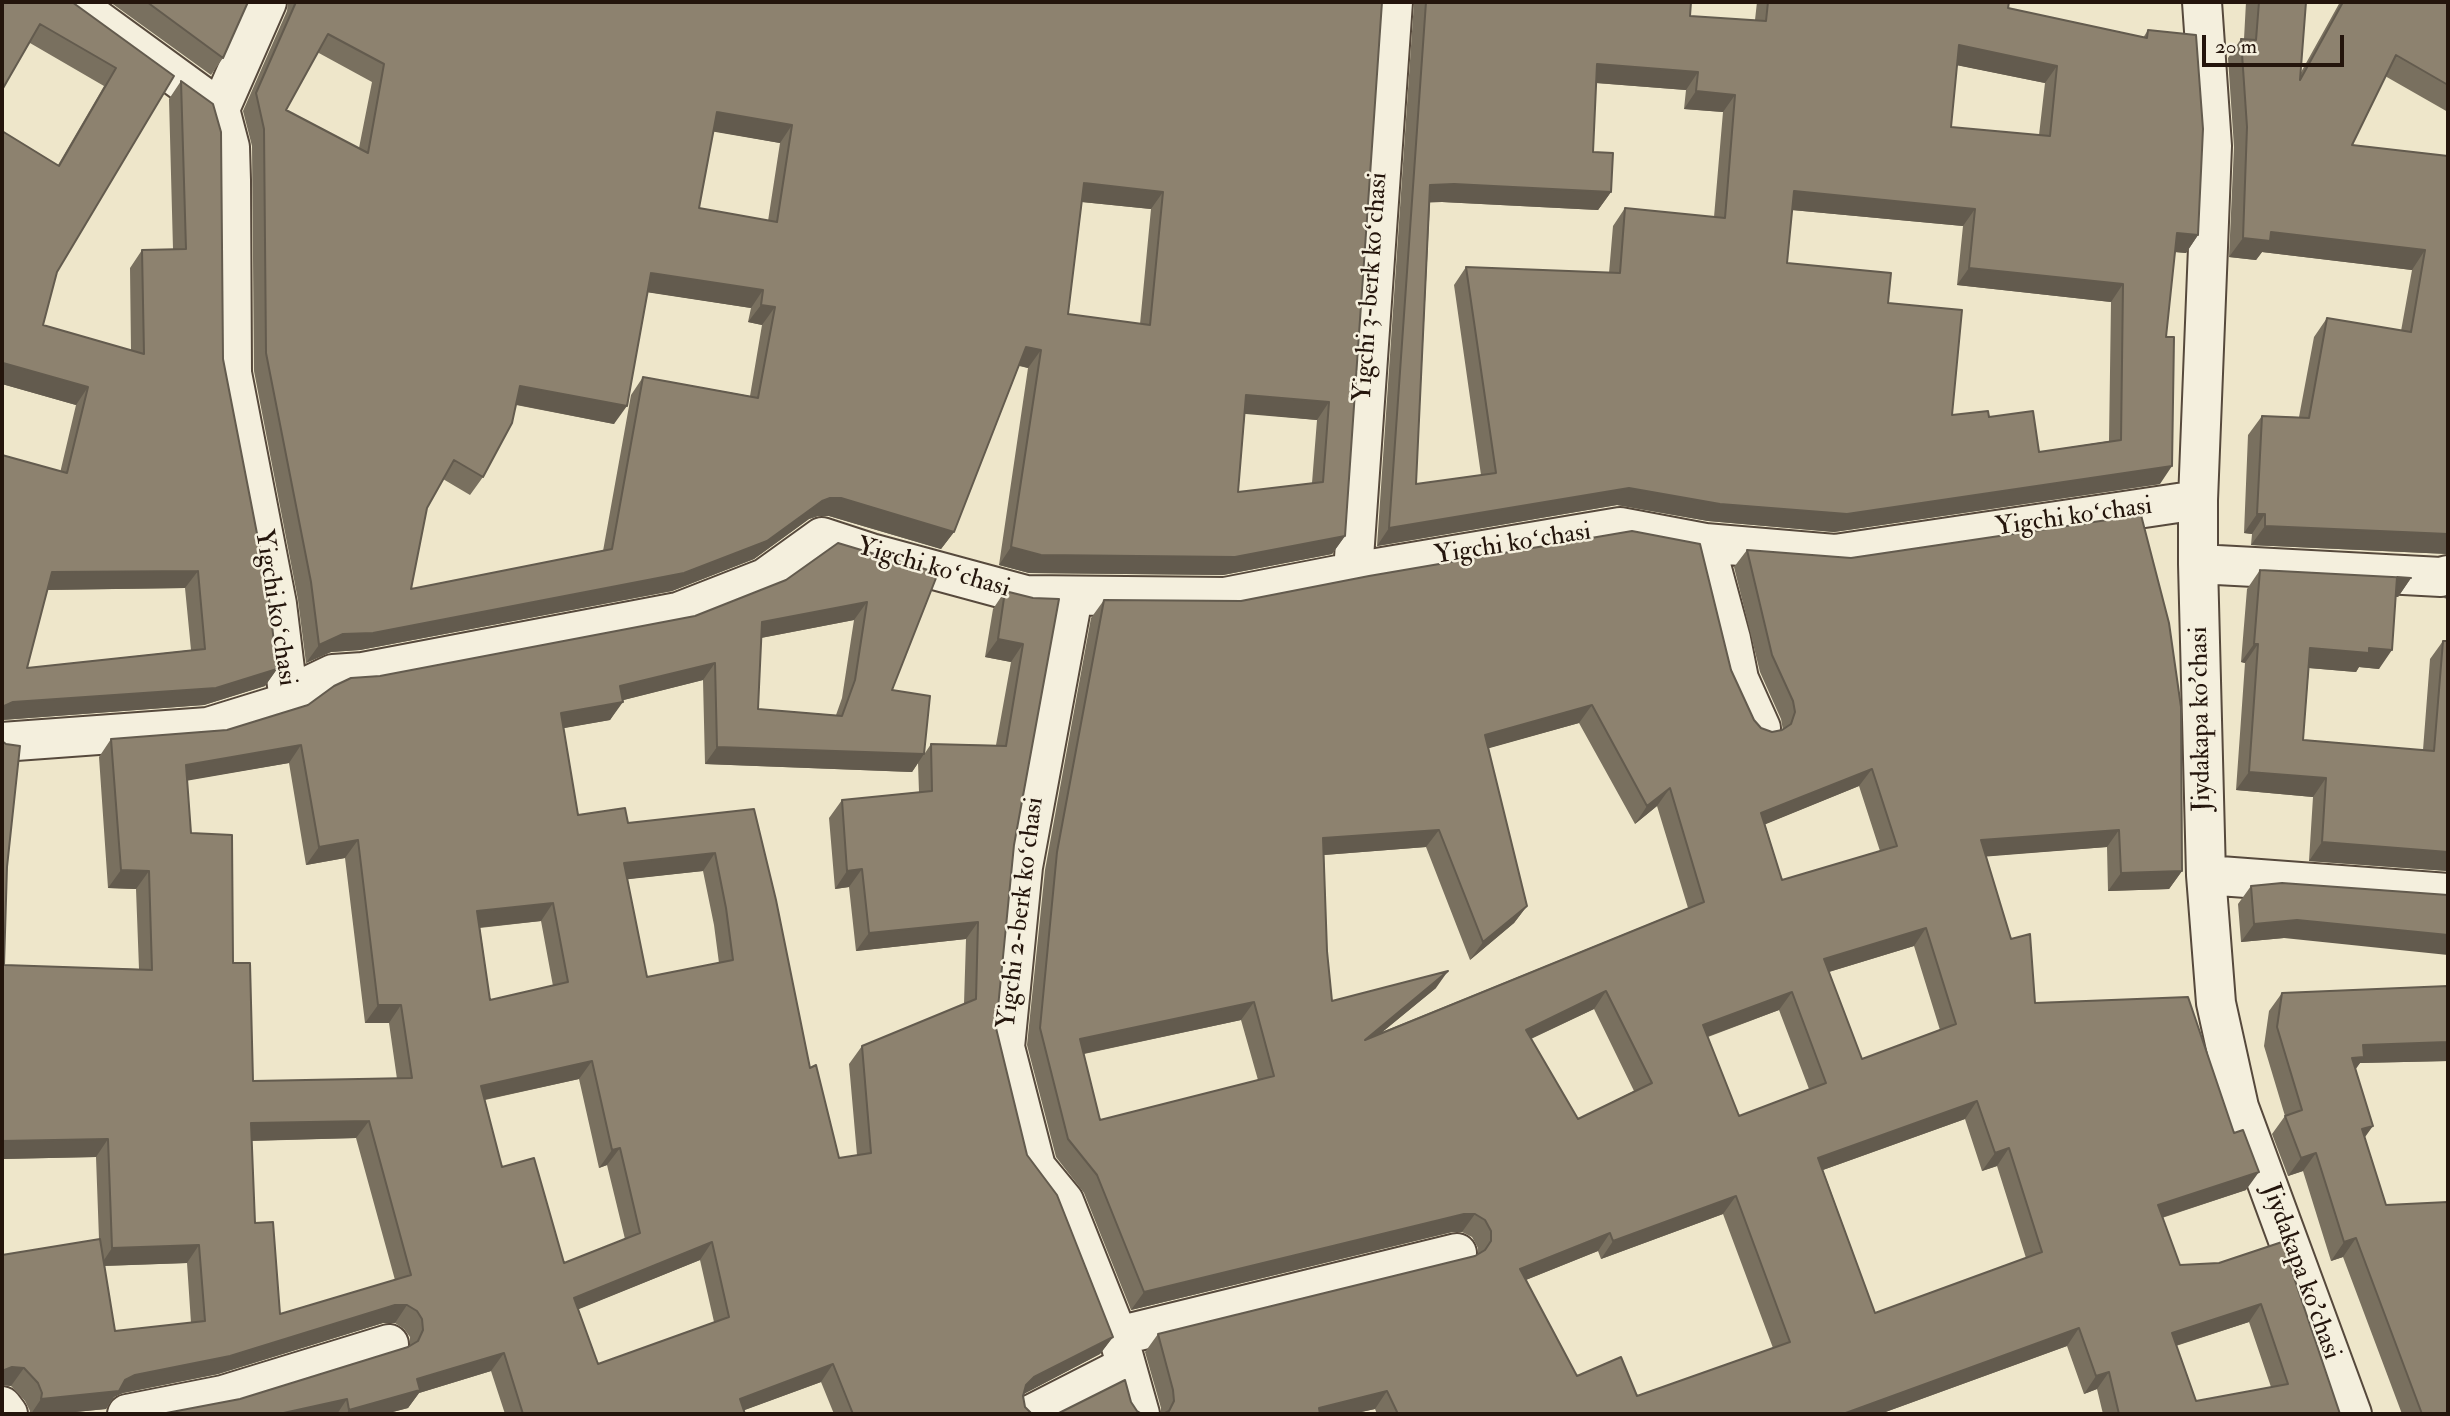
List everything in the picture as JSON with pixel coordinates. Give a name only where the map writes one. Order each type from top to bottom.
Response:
[{"type":"street","points":[[73,2],[220,109],[267,2]]},
{"type":"street","name":"Yigchi 3-berk koʻchasi","points":[[1353,572],[1393,2]]},
{"type":"street","name":"Jiydakapa ko'chasi","points":[[2202,2],[2212,146],[2198,500],[2198,564],[2206,875],[2216,1003],[2239,1107],[2352,1414]]},
{"type":"street","name":"Yigchi koʻchasi","points":[[220,109],[230,147],[232,373],[277,604],[289,702]]},
{"type":"street","name":"Yigchi koʻchasi","points":[[289,702],[310,685],[333,674],[363,672],[678,612],[765,578],[822,537],[1026,595],[1225,597],[1353,572],[1620,527],[1704,543],[1835,554],[2198,500]]},
{"type":"street","points":[[1704,543],[1739,678],[1761,728]]},
{"type":"street","points":[[2198,564],[2441,577],[2448,575]]},
{"type":"street","name":"Yigchi 2-berk koʻchasi","points":[[1073,597],[1023,867],[1005,1047],[1036,1167],[1064,1201],[1122,1351],[1140,1414]]},
{"type":"street","points":[[2,742],[208,727],[289,702]]},
{"type":"street","points":[[2206,875],[2448,892]]},
{"type":"street","points":[[1032,1414],[1122,1351],[1457,1253]]},
{"type":"street","points":[[127,1414],[223,1395],[389,1344]]},
{"type":"street","points":[[2,1406],[8,1414]]},
{"type":"building","points":[[2,2],[72,2],[174,76],[57,272],[43,325],[144,354],[142,250],[186,249],[181,81],[213,104],[221,132],[223,359],[268,590],[277,669],[216,688],[13,702],[2,707],[2,455],[67,473],[88,387],[3,363],[2,367],[2,131],[59,166],[116,68],[40,24],[2,90]],"holes":[[[198,571],[205,649],[27,668],[52,572]]]},
{"type":"building","points":[[147,2],[248,2],[223,58]]},
{"type":"building","points":[[296,2],[1382,2],[1345,536],[1235,557],[1041,555],[1011,547],[1041,350],[1026,347],[954,532],[841,498],[830,498],[767,541],[684,573],[373,633],[343,634],[319,645],[311,582],[266,353],[264,129],[256,93]],"holes":[[[328,34],[384,64],[368,153],[286,110]],[[717,112],[792,125],[777,222],[699,208]],[[1084,183],[1163,192],[1150,325],[1068,314]],[[651,273],[763,290],[761,305],[775,307],[758,398],[643,377],[612,549],[411,589],[427,508],[454,460],[483,477],[512,423],[520,386],[627,406]],[[1246,395],[1329,402],[1323,482],[1238,492]]]},
{"type":"building","points":[[1426,2],[1691,2],[1690,16],[1766,21],[1768,2],[2009,2],[2008,8],[2147,38],[2148,30],[2196,35],[2203,129],[2198,235],[2177,233],[2166,337],[2174,337],[2172,466],[1847,514],[1720,504],[1629,488],[1389,528]],"holes":[[[1959,45],[2057,66],[2050,136],[1951,127]],[[1597,64],[1698,72],[1696,91],[1735,95],[1725,218],[1625,208],[1620,273],[1466,267],[1496,473],[1416,484],[1430,185],[1611,192],[1613,153],[1593,152]],[[1794,191],[1975,209],[1969,268],[2123,284],[2121,440],[2039,452],[2033,411],[1989,417],[1988,411],[1952,415],[1962,310],[1888,303],[1891,273],[1787,263]]]},
{"type":"building","points":[[2259,2],[2306,2],[2300,80],[2343,2],[2448,2],[2448,85],[2396,55],[2352,145],[2448,156],[2448,534],[2265,526],[2265,514],[2257,514],[2262,416],[2309,418],[2327,318],[2411,332],[2425,250],[2271,232],[2270,241],[2243,238],[2247,127],[2241,39],[2256,40]]},
{"type":"building","points":[[2141,515],[2169,623],[2181,707],[2182,871],[2121,873],[2119,830],[1981,840],[2011,939],[2030,934],[2035,1003],[2188,997],[2234,1133],[2243,1130],[2259,1172],[2158,1205],[2180,1265],[2219,1263],[2282,1242],[2340,1414],[2119,1414],[2109,1372],[2096,1376],[2079,1328],[1843,1414],[1398,1414],[1387,1391],[1319,1408],[1320,1414],[1163,1414],[1169,1411],[1174,1401],[1158,1334],[1475,1256],[1485,1250],[1491,1241],[1491,1231],[1485,1220],[1475,1214],[1464,1214],[1144,1292],[1097,1175],[1068,1139],[1040,1028],[1057,852],[1104,600],[1241,601],[1632,531],[1700,544],[1731,670],[1754,720],[1761,728],[1772,732],[1791,724],[1795,712],[1793,701],[1772,655],[1747,550],[1851,558]],"holes":[[[1592,705],[1647,806],[1670,788],[1704,902],[1365,1040],[1448,971],[1332,1001],[1327,951],[1323,838],[1439,830],[1483,942],[1527,906],[1485,735]],[[1872,769],[1897,846],[1782,880],[1761,813]],[[1926,928],[1956,1024],[1862,1059],[1824,959]],[[1606,991],[1652,1083],[1578,1119],[1526,1030]],[[1792,992],[1826,1083],[1739,1116],[1703,1025]],[[1254,1002],[1274,1076],[1100,1120],[1080,1039]],[[1977,1101],[1995,1153],[2009,1148],[2042,1252],[1875,1313],[1818,1158]],[[1736,1196],[1790,1342],[1637,1396],[1621,1357],[1577,1376],[1520,1269],[1610,1233],[1613,1241]],[[2261,1304],[2288,1384],[2196,1401],[2172,1333]]]},
{"type":"building","points":[[838,543],[938,573],[892,690],[930,696],[924,754],[717,747],[715,663],[620,686],[623,702],[561,713],[578,815],[625,808],[628,823],[754,809],[776,900],[810,1068],[816,1065],[839,1158],[871,1153],[862,1046],[976,999],[978,922],[869,933],[862,869],[847,871],[842,800],[932,791],[931,744],[1006,746],[1023,644],[998,639],[1005,591],[1033,598],[1059,599],[1014,845],[996,1028],[1027,1155],[1057,1195],[1113,1337],[1034,1377],[1026,1385],[1023,1396],[1025,1407],[1032,1414],[853,1414],[833,1364],[740,1399],[745,1414],[523,1414],[504,1353],[417,1379],[420,1390],[349,1410],[347,1399],[279,1414],[161,1414],[240,1399],[408,1347],[418,1341],[423,1330],[422,1319],[417,1311],[407,1305],[395,1305],[230,1356],[135,1375],[125,1380],[119,1391],[41,1399],[38,1383],[24,1368],[12,1367],[2,1371],[2,1255],[100,1239],[115,1331],[205,1321],[199,1245],[112,1248],[108,1139],[2,1141],[2,741],[20,746],[7,867],[4,965],[152,970],[149,871],[121,870],[111,739],[227,730],[308,705],[334,686],[351,678],[380,676],[695,616],[786,580]],"holes":[[[867,602],[855,680],[842,716],[758,709],[762,622]],[[301,745],[319,847],[358,840],[378,1005],[401,1005],[412,1078],[253,1081],[250,963],[233,963],[232,835],[191,833],[186,765]],[[715,853],[733,960],[647,977],[624,863]],[[553,903],[568,982],[490,1000],[477,911]],[[592,1061],[612,1150],[620,1148],[640,1233],[564,1263],[534,1158],[502,1167],[481,1086]],[[369,1121],[411,1275],[280,1314],[273,1222],[255,1223],[251,1123]],[[712,1242],[729,1317],[598,1364],[574,1298]]]},
{"type":"building","points":[[2260,570],[2397,577],[2392,650],[2369,648],[2369,653],[2310,648],[2303,740],[2434,751],[2443,641],[2448,641],[2448,852],[2322,842],[2326,778],[2249,772]]},
{"type":"building","points":[[2282,883],[2448,895],[2448,935],[2297,920],[2254,924],[2251,886]]},
{"type":"building","points":[[2448,986],[2448,1042],[2363,1045],[2364,1057],[2352,1058],[2373,1126],[2362,1129],[2386,1205],[2448,1202],[2448,1414],[2422,1414],[2356,1238],[2344,1242],[2316,1153],[2301,1158],[2285,1116],[2302,1110],[2277,1027],[2282,993]]},
{"type":"building","points":[[1125,1380],[1131,1402],[1142,1414],[1057,1414]]}]
